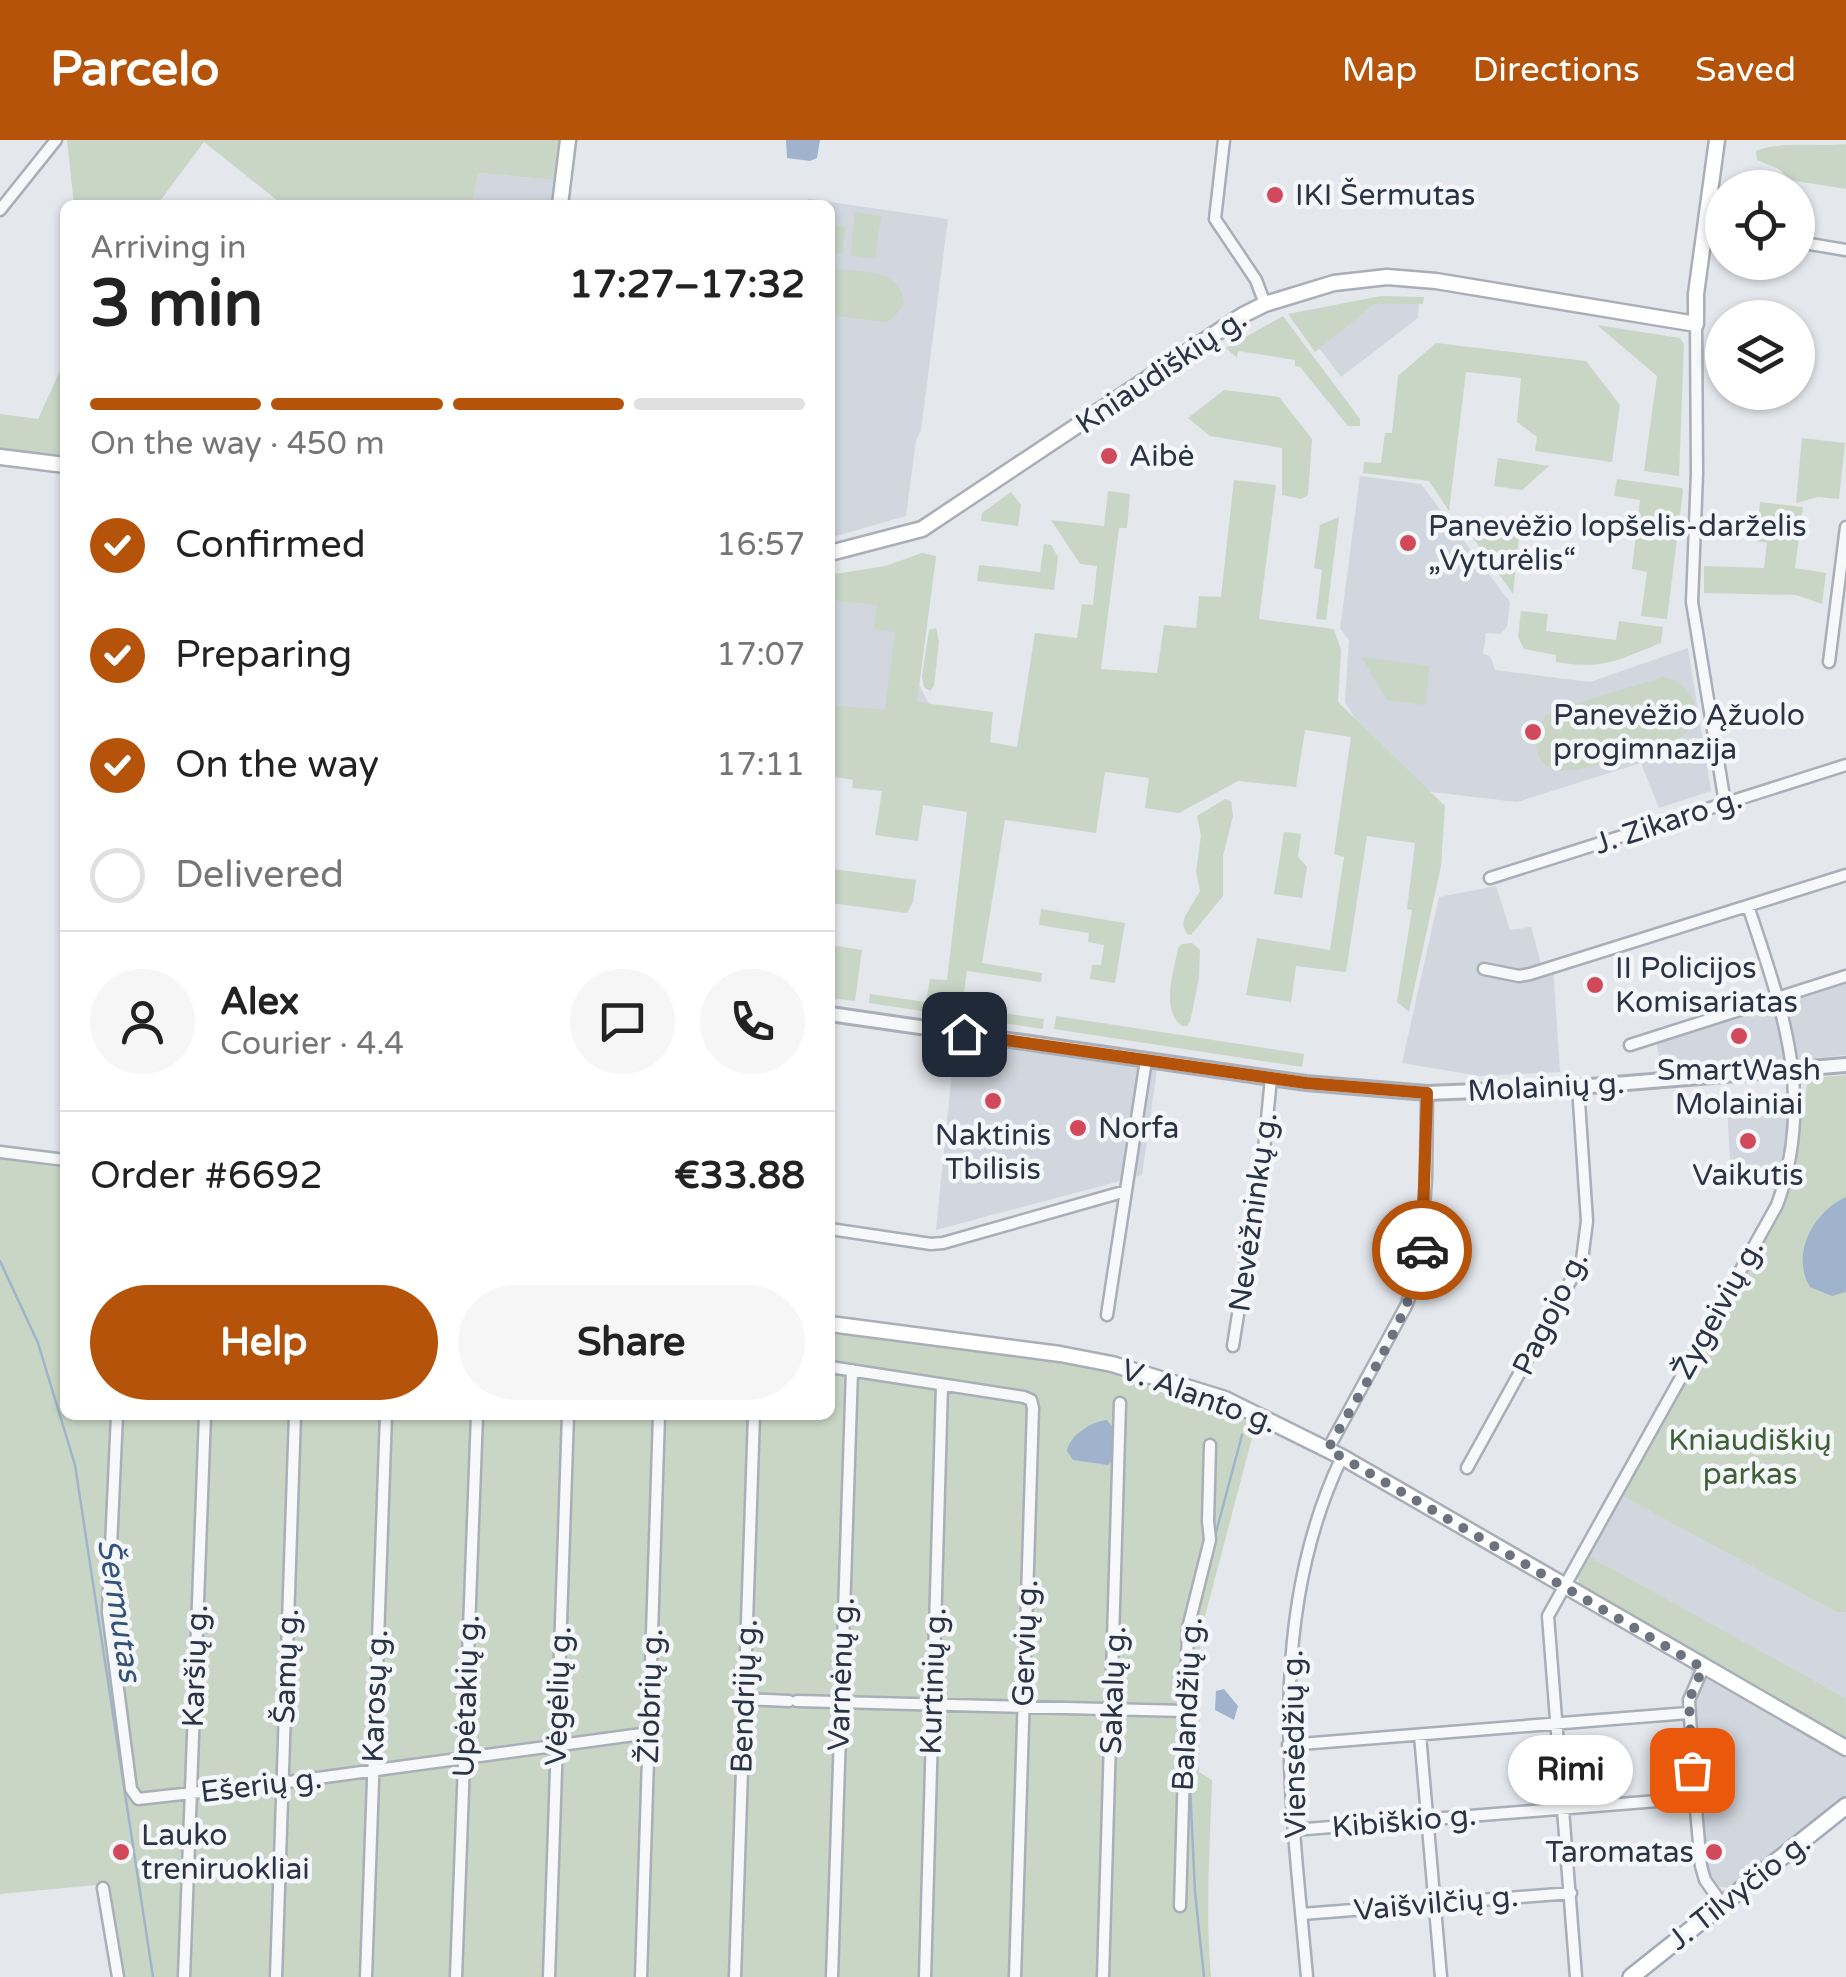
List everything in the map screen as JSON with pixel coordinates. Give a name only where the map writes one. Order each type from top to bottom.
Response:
[{"type":"main road","points":[[561,200],[568,140]]},
{"type":"main road","points":[[1714,170],[1718,140]]},
{"type":"main road","points":[[1696,324],[1705,228]]},
{"type":"main road","name":"Kniaudiškių g.","points":[[835,552],[922,530],[1265,304],[1354,278],[1405,278],[1696,324]]},
{"type":"main road","points":[[0,457],[60,464]]},
{"type":"main road","name":"V. Alanto g.","points":[[835,1325],[1060,1354],[1112,1364],[1225,1399],[1328,1449],[1846,1748]]},
{"type":"main road","name":"J. Tilvyčio g.","points":[[1632,1977],[1846,1806]]},
{"type":"street","points":[[0,210],[56,140]]},
{"type":"street","points":[[1224,140],[1214,220],[1256,280],[1265,304]]},
{"type":"street","points":[[1815,245],[1846,250]]},
{"type":"street","points":[[1696,324],[1697,473],[1692,602],[1725,804]]},
{"type":"street","points":[[1830,662],[1846,527]]},
{"type":"street","name":"J. Zikaro g.","points":[[1490,878],[1846,765]]},
{"type":"street","points":[[1484,970],[1530,974],[1846,875]]},
{"type":"street","name":"Žygeivių g.","points":[[1576,1977],[1548,1616],[1776,1204],[1794,1144],[1794,1069],[1778,998],[1748,906]]},
{"type":"street","points":[[1630,1044],[1846,976]]},
{"type":"street","name":"Molainių g.","points":[[835,1015],[1271,1078],[1427,1093],[1578,1087],[1846,1065]]},
{"type":"street","points":[[1107,1315],[1146,1060]]},
{"type":"street","name":"Nevėžninkų g.","points":[[1233,1346],[1264,1150],[1271,1078]]},
{"type":"street","name":"Pagojo g.","points":[[1468,1468],[1582,1260],[1587,1221],[1578,1087]]},
{"type":"street","points":[[1328,1449],[1406,1306],[1419,1272],[1427,1093]]},
{"type":"street","points":[[0,1152],[60,1159]]},
{"type":"street","points":[[835,1230],[931,1244],[1029,1221],[1126,1191]]},
{"type":"street","name":"Gervių g.","points":[[835,1368],[1024,1396],[1033,1408],[1016,1977]]},
{"type":"street","name":"Varnėnų g.","points":[[832,1977],[852,1370]]},
{"type":"street","name":"Kurtinių g.","points":[[925,1977],[942,1385]]},
{"type":"street","name":"Sakalų g.","points":[[1104,1977],[1120,1403]]},
{"type":"street","name":"Ešerių g.","points":[[117,1420],[108,1612],[131,1788],[138,1799],[649,1733]]},
{"type":"street","name":"Karšių g.","points":[[184,1977],[205,1420]]},
{"type":"street","name":"Šamų g.","points":[[276,1977],[295,1420]]},
{"type":"street","name":"Karosų g.","points":[[366,1977],[386,1420]]},
{"type":"street","name":"Upėtakių g.","points":[[456,1977],[477,1420]]},
{"type":"street","name":"Vėgėlių g.","points":[[549,1977],[568,1420]]},
{"type":"street","name":"Žiobrių g.","points":[[641,1977],[659,1420]]},
{"type":"street","name":"Bendrijų g.","points":[[735,1977],[754,1420]]},
{"type":"street","name":"Balandžių g.","points":[[1180,1906],[1188,1628],[1210,1540],[1210,1445]]},
{"type":"street","name":"Viensėdžių g.","points":[[1307,1977],[1288,1745],[1288,1669],[1298,1596],[1314,1533],[1342,1457]]},
{"type":"street","points":[[1703,1668],[1693,1686],[1688,1713],[1694,1798],[1700,1866],[1704,1880],[1722,1904]]},
{"type":"street","points":[[743,1699],[1184,1711]]},
{"type":"street","points":[[1288,1745],[1688,1713]]},
{"type":"street","points":[[1420,1735],[1441,1977]]},
{"type":"street","name":"Kibiškio g.","points":[[1294,1830],[1694,1798]]},
{"type":"street","points":[[103,1888],[118,1977]]},
{"type":"street","name":"Vaišvilčių g.","points":[[1302,1914],[1571,1893]]},
{"type":"shaded area","points":[[478,173],[557,180],[555,200],[473,200]]},
{"type":"shaded area","points":[[835,203],[948,219],[906,516],[836,536]]},
{"type":"shaded area","points":[[1375,304],[1419,304],[1418,318],[1341,377],[1319,348]]},
{"type":"shaded area","name":"Panevėžio Ąžuolo progimnazija","points":[[1360,476],[1421,484],[1510,602],[1507,627],[1500,634],[1486,633],[1483,654],[1490,656],[1495,670],[1590,682],[1688,648],[1711,791],[1659,808],[1641,763],[1517,802],[1398,788],[1345,702],[1349,640],[1340,629]]},
{"type":"shaded area","points":[[922,553],[936,556],[919,685],[940,724],[835,740],[835,574],[886,566]]},
{"type":"shaded area","points":[[1496,886],[1510,930],[1531,927],[1542,967],[1553,965],[1560,1072],[1480,1076],[1402,1063],[1439,897]]},
{"type":"shaded area","points":[[1846,981],[1846,1055],[1662,1073],[1656,1039]]},
{"type":"shaded area","points":[[956,1033],[1158,1062],[1142,1175],[936,1230]]},
{"type":"shaded area","points":[[1789,1104],[1790,1137],[1782,1180],[1755,1173],[1731,1174],[1727,1108]]},
{"type":"shaded area","points":[[1620,1495],[1836,1612],[1846,1612],[1846,1698],[1589,1556]]},
{"type":"shaded area","points":[[1692,1667],[1846,1759],[1846,1795],[1839,1803],[1729,1888],[1716,1886],[1707,1892],[1695,1871],[1682,1719]]},
{"type":"green space","points":[[67,140],[561,140],[557,180],[478,173],[473,200],[277,200],[204,142],[161,200],[73,200]]},
{"type":"green space","points":[[1846,144],[1846,189],[1815,184],[1815,170],[1780,170],[1757,160],[1756,151],[1787,145]]},
{"type":"green space","points":[[855,212],[881,216],[875,259],[850,255]]},
{"type":"green space","points":[[835,225],[846,226],[842,254],[835,253]]},
{"type":"green space","points":[[835,268],[878,274],[896,284],[904,305],[891,320],[835,316]]},
{"type":"green space","points":[[1381,296],[1424,297],[1423,304],[1375,304],[1315,352],[1288,314]]},
{"type":"green space","points":[[1283,316],[1360,419],[1360,426],[1348,426],[1300,367],[1295,366],[1295,360],[1238,351],[1237,358],[1226,348]]},
{"type":"green space","points":[[1597,325],[1680,338],[1684,344],[1679,476],[1644,471],[1657,376]]},
{"type":"green space","points":[[1436,343],[1586,361],[1620,405],[1612,462],[1535,451],[1537,437],[1517,422],[1521,378],[1466,372],[1449,511],[1429,481],[1363,473],[1364,462],[1381,463],[1385,433],[1392,433],[1398,376]]},
{"type":"green space","points":[[60,371],[59,457],[0,450],[0,414],[38,419]]},
{"type":"green space","points":[[1224,390],[1279,397],[1312,439],[1308,495],[1301,499],[1282,495],[1282,448],[1210,436],[1188,418]]},
{"type":"green space","points":[[1802,438],[1845,443],[1839,499],[1818,497],[1796,503]]},
{"type":"green space","points":[[1498,458],[1549,466],[1522,490],[1494,486]]},
{"type":"green space","points":[[1617,479],[1682,488],[1667,619],[1641,616],[1647,572],[1632,569],[1640,500],[1614,496]]},
{"type":"green space","points":[[1234,480],[1276,485],[1259,619],[1334,629],[1341,650],[1338,702],[1445,806],[1441,866],[1409,1012],[1397,1002],[1412,910],[1407,909],[1415,843],[1367,836],[1346,972],[1296,966],[1291,1002],[1246,995],[1257,938],[1330,950],[1344,857],[1334,854],[1351,737],[1305,730],[1296,787],[1238,781],[1179,813],[1145,808],[1149,778],[1105,772],[1096,833],[1005,820],[982,963],[1042,973],[1041,982],[967,971],[962,1007],[1044,1019],[1043,1029],[869,1003],[870,994],[926,1002],[930,979],[947,980],[967,812],[923,805],[918,841],[875,835],[882,791],[852,788],[853,780],[835,777],[835,705],[885,710],[895,632],[874,629],[877,605],[835,600],[835,574],[886,566],[922,553],[936,556],[917,702],[993,712],[990,742],[1017,747],[1035,633],[1077,638],[1082,604],[1093,605],[1097,566],[1080,564],[1051,520],[1104,526],[1108,491],[1130,494],[1127,528],[1119,528],[1101,669],[1157,673],[1164,625],[1196,628],[1199,596],[1221,597]]},
{"type":"green space","points":[[1011,492],[1021,505],[1018,526],[981,521],[982,513]]},
{"type":"green space","points":[[1760,502],[1803,507],[1795,568],[1826,573],[1822,604],[1796,595],[1704,593],[1704,566],[1764,568],[1767,543],[1756,541]]},
{"type":"green space","points":[[1339,517],[1326,620],[1316,619],[1322,570],[1314,568],[1320,525]]},
{"type":"green space","points":[[1469,532],[1519,537],[1513,594]]},
{"type":"green space","points":[[1044,544],[1051,545],[1058,557],[1054,590],[977,581],[979,565],[1040,572]]},
{"type":"green space","points":[[1521,611],[1548,614],[1546,631],[1616,640],[1619,621],[1663,627],[1661,643],[1599,664],[1556,662],[1556,655],[1524,649],[1518,637]]},
{"type":"green space","points":[[936,628],[939,642],[934,686],[930,691],[924,687],[922,676],[929,630]]},
{"type":"green space","points":[[1361,657],[1430,666],[1425,705],[1387,700]]},
{"type":"green space","points":[[1663,677],[1681,685],[1693,700],[1695,718],[1684,735],[1586,768],[1556,769],[1544,764],[1537,752],[1536,732],[1545,716]]},
{"type":"green space","points":[[1225,799],[1231,801],[1233,816],[1223,856],[1223,896],[1191,935],[1187,934],[1185,916],[1200,891],[1196,871],[1201,836],[1197,816]]},
{"type":"green space","points":[[1284,832],[1301,834],[1298,857],[1307,867],[1302,898],[1274,894]]},
{"type":"green space","points":[[835,869],[916,880],[907,913],[835,904]]},
{"type":"green space","points":[[1041,909],[1125,923],[1115,983],[1090,979],[1092,965],[1101,965],[1104,945],[1088,942],[1089,933],[1039,925]]},
{"type":"green space","points":[[1192,943],[1200,950],[1199,978],[1190,1022],[1182,1026],[1172,1010],[1170,990],[1178,948]]},
{"type":"green space","points":[[835,946],[862,950],[855,1001],[835,999]]},
{"type":"green space","points":[[1056,1016],[1304,1054],[1302,1067],[1054,1029]]},
{"type":"green space","name":"Kniaudiškių parkas","points":[[1846,1075],[1846,1612],[1836,1612],[1620,1495],[1779,1206],[1794,1157],[1807,1084],[1812,1078]]},
{"type":"green space","points":[[0,1159],[60,1167],[60,1420],[835,1420],[835,1334],[936,1342],[1079,1363],[1173,1387],[1256,1423],[1200,1635],[1199,1772],[1212,1780],[1208,1903],[1211,1977],[124,1977],[108,1884],[0,1894]]},
{"type":"green space","points":[[1589,1556],[1846,1698],[1846,1740],[1580,1589],[1577,1573]]},
{"type":"water","points":[[786,140],[820,140],[817,158],[787,158]]},
{"type":"water","points":[[1846,1197],[1846,1292],[1832,1296],[1810,1287],[1804,1274],[1804,1248],[1824,1212]]},
{"type":"water","points":[[1107,1420],[1114,1429],[1112,1461],[1108,1465],[1073,1460],[1067,1451],[1072,1440],[1088,1426]]},
{"type":"water","points":[[1224,1689],[1238,1706],[1234,1720],[1215,1710],[1216,1691]]},
{"type":"waterway","name":"Šermutas","points":[[0,1261],[38,1343],[60,1416]]},
{"type":"waterway","name":"Šermutas","points":[[61,1420],[75,1465],[153,1977]]},
{"type":"waterway","points":[[1214,1540],[1242,1435]]},
{"type":"waterway","points":[[1189,1765],[1204,1977]]},
{"type":"way so far","points":[[1422,1250],[1419,1272],[1406,1306],[1328,1449],[1703,1668],[1689,1700],[1692,1770]]},
{"type":"place","name":"IKI Šermutas","points":[[1275,195]]},
{"type":"place","name":"Aibė","points":[[1109,456]]},
{"type":"place","name":"Panevėžio lopšelis-darželis „Vyturėlis“","points":[[1408,543]]},
{"type":"place","name":"Panevėžio Ąžuolo progimnazija","points":[[1533,732]]},
{"type":"place","name":"II Policijos Komisariatas","points":[[1595,985]]},
{"type":"place","name":"SmartWash Molainiai","points":[[1739,1036]]},
{"type":"place","name":"Naktinis Tbilisis","points":[[993,1101]]},
{"type":"place","name":"Norfa","points":[[1078,1128]]},
{"type":"place","name":"Vaikutis","points":[[1748,1141]]},
{"type":"place","name":"Rimi","points":[[1692,1770]]},
{"type":"place","name":"Lauko treniruokliai","points":[[121,1852]]},
{"type":"place","name":"Taromatas","points":[[1714,1852]]},
{"type":"route","points":[[964,1034],[1306,1083],[1427,1093],[1422,1250]]}]
